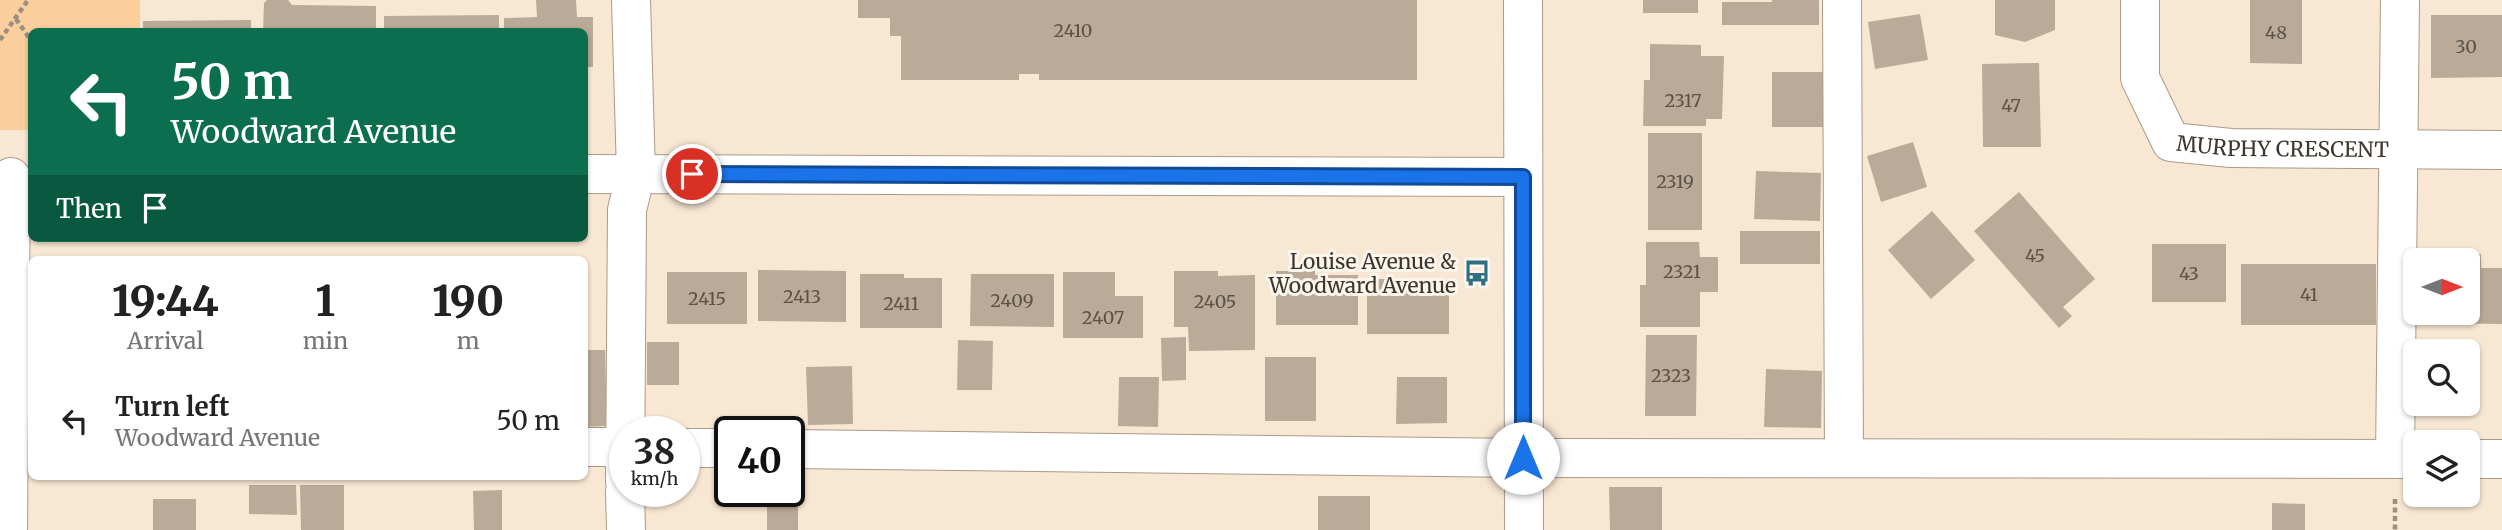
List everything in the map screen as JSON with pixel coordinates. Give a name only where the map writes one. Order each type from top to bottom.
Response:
[{"type":"street","points":[[624,416],[627,210],[636,173],[631,0]]},
{"type":"street","points":[[1523,0],[1524,530]]},
{"type":"street","points":[[1842,0],[1844,458]]},
{"type":"street","name":"MURPHY CRESCENT","points":[[2140,0],[2140,78],[2171,142],[2231,148],[2502,150]]},
{"type":"street","points":[[2400,0],[2399,149],[2404,430]]},
{"type":"street","points":[[588,174],[1523,177]]},
{"type":"street","points":[[8,530],[13,451],[14,177]]},
{"type":"street","points":[[588,447],[609,447]]},
{"type":"street","points":[[805,449],[1523,458],[2403,459]]},
{"type":"street","points":[[2480,459],[2502,459]]},
{"type":"street","points":[[625,507],[626,530]]},
{"type":"path","points":[[0,40],[28,0]]},
{"type":"path","points":[[16,19],[28,36]]},
{"type":"shaded area","points":[[0,0],[140,0],[140,28],[28,28],[28,130],[0,130]]},
{"type":"building","points":[[267,0],[288,0],[292,5],[376,6],[376,28],[263,28],[264,3]]},
{"type":"building","points":[[536,0],[576,0],[577,17],[593,17],[593,67],[588,67],[588,28],[504,28],[504,18],[537,17]]},
{"type":"building","points":[[858,0],[1417,0],[1417,80],[1039,80],[1039,74],[1019,74],[1019,80],[901,80],[901,36],[890,36],[890,18],[858,18]]},
{"type":"building","points":[[1643,0],[1698,0],[1698,13],[1643,13]]},
{"type":"building","points":[[1819,0],[1819,25],[1722,25],[1722,2]]},
{"type":"building","points":[[1995,0],[2055,0],[2055,30],[2025,42],[1995,35]]},
{"type":"building","points":[[2250,0],[2302,0],[2302,64],[2250,63]]},
{"type":"building","points":[[1920,14],[1928,60],[1875,69],[1868,22]]},
{"type":"building","points":[[499,15],[499,28],[384,28],[384,16]]},
{"type":"building","points":[[2431,15],[2502,15],[2502,77],[2431,78]]},
{"type":"building","points":[[251,20],[251,28],[143,28],[143,21]]},
{"type":"building","points":[[1650,44],[1701,45],[1701,56],[1724,56],[1722,119],[1706,119],[1706,126],[1643,126],[1644,80],[1650,80]]},
{"type":"building","points":[[2039,63],[2041,147],[1983,147],[1982,64]]},
{"type":"building","points":[[1772,72],[1823,72],[1823,127],[1772,127]]},
{"type":"building","points":[[1648,133],[1702,133],[1702,230],[1648,230]]},
{"type":"building","points":[[1913,142],[1927,187],[1881,202],[1867,156]]},
{"type":"building","points":[[1756,171],[1821,173],[1820,221],[1754,219]]},
{"type":"building","points":[[2019,192],[2095,279],[2063,307],[2072,316],[2059,328],[1974,231]]},
{"type":"building","points":[[1932,211],[1975,260],[1931,299],[1888,250]]},
{"type":"building","points":[[1740,231],[1820,231],[1820,264],[1740,264]]},
{"type":"building","points":[[1646,242],[1699,242],[1700,257],[1718,257],[1718,292],[1700,292],[1700,327],[1640,327],[1640,285],[1646,285]]},
{"type":"building","points":[[2152,244],[2226,244],[2226,302],[2152,302]]},
{"type":"building","points":[[2480,254],[2481,268],[2502,268],[2502,324],[2480,324]]},
{"type":"building","points":[[2241,264],[2376,264],[2376,325],[2241,325]]},
{"type":"building","points":[[758,270],[846,271],[846,322],[758,321]]},
{"type":"building","points":[[1174,271],[1218,271],[1218,276],[1255,275],[1255,350],[1189,351],[1188,327],[1174,327]]},
{"type":"building","points":[[1276,271],[1358,275],[1358,325],[1276,325]]},
{"type":"building","points":[[667,272],[747,272],[747,324],[667,324]]},
{"type":"building","points":[[1063,272],[1115,272],[1115,296],[1143,296],[1143,338],[1063,338]]},
{"type":"building","points":[[860,274],[904,274],[904,278],[942,278],[942,328],[860,328]]},
{"type":"building","points":[[971,274],[1054,274],[1054,327],[970,326]]},
{"type":"building","points":[[1367,279],[1449,283],[1449,334],[1367,334]]},
{"type":"building","points":[[1646,335],[1697,335],[1696,416],[1645,416]]},
{"type":"building","points":[[1186,337],[1186,380],[1162,381],[1161,338]]},
{"type":"building","points":[[958,340],[993,341],[992,390],[957,390]]},
{"type":"building","points":[[647,342],[679,342],[679,385],[647,385]]},
{"type":"building","points":[[588,350],[605,350],[607,426],[588,427]]},
{"type":"building","points":[[1265,357],[1316,357],[1316,421],[1265,421]]},
{"type":"building","points":[[852,366],[853,424],[808,425],[806,367]]},
{"type":"building","points":[[1766,369],[1822,371],[1821,428],[1764,427]]},
{"type":"building","points":[[1119,377],[1159,377],[1158,427],[1118,426]]},
{"type":"building","points":[[1397,377],[1447,377],[1447,423],[1396,424]]},
{"type":"building","points":[[249,485],[296,485],[297,515],[249,514]]},
{"type":"building","points":[[300,485],[344,485],[344,530],[301,530]]},
{"type":"building","points":[[1609,487],[1662,487],[1662,530],[1610,530]]},
{"type":"building","points":[[502,490],[502,530],[474,530],[473,491]]},
{"type":"building","points":[[1318,496],[1370,496],[1370,530],[1318,530]]},
{"type":"building","points":[[153,499],[196,499],[196,530],[153,530]]},
{"type":"building","points":[[2272,503],[2305,504],[2305,530],[2272,530]]},
{"type":"building","points":[[767,507],[798,507],[798,530],[767,530]]},
{"type":"place","name":"Louise Avenue & Woodward Avenue","points":[[1477,273]]},
{"type":"route","points":[[692,174],[1523,177],[1523,458]]}]
